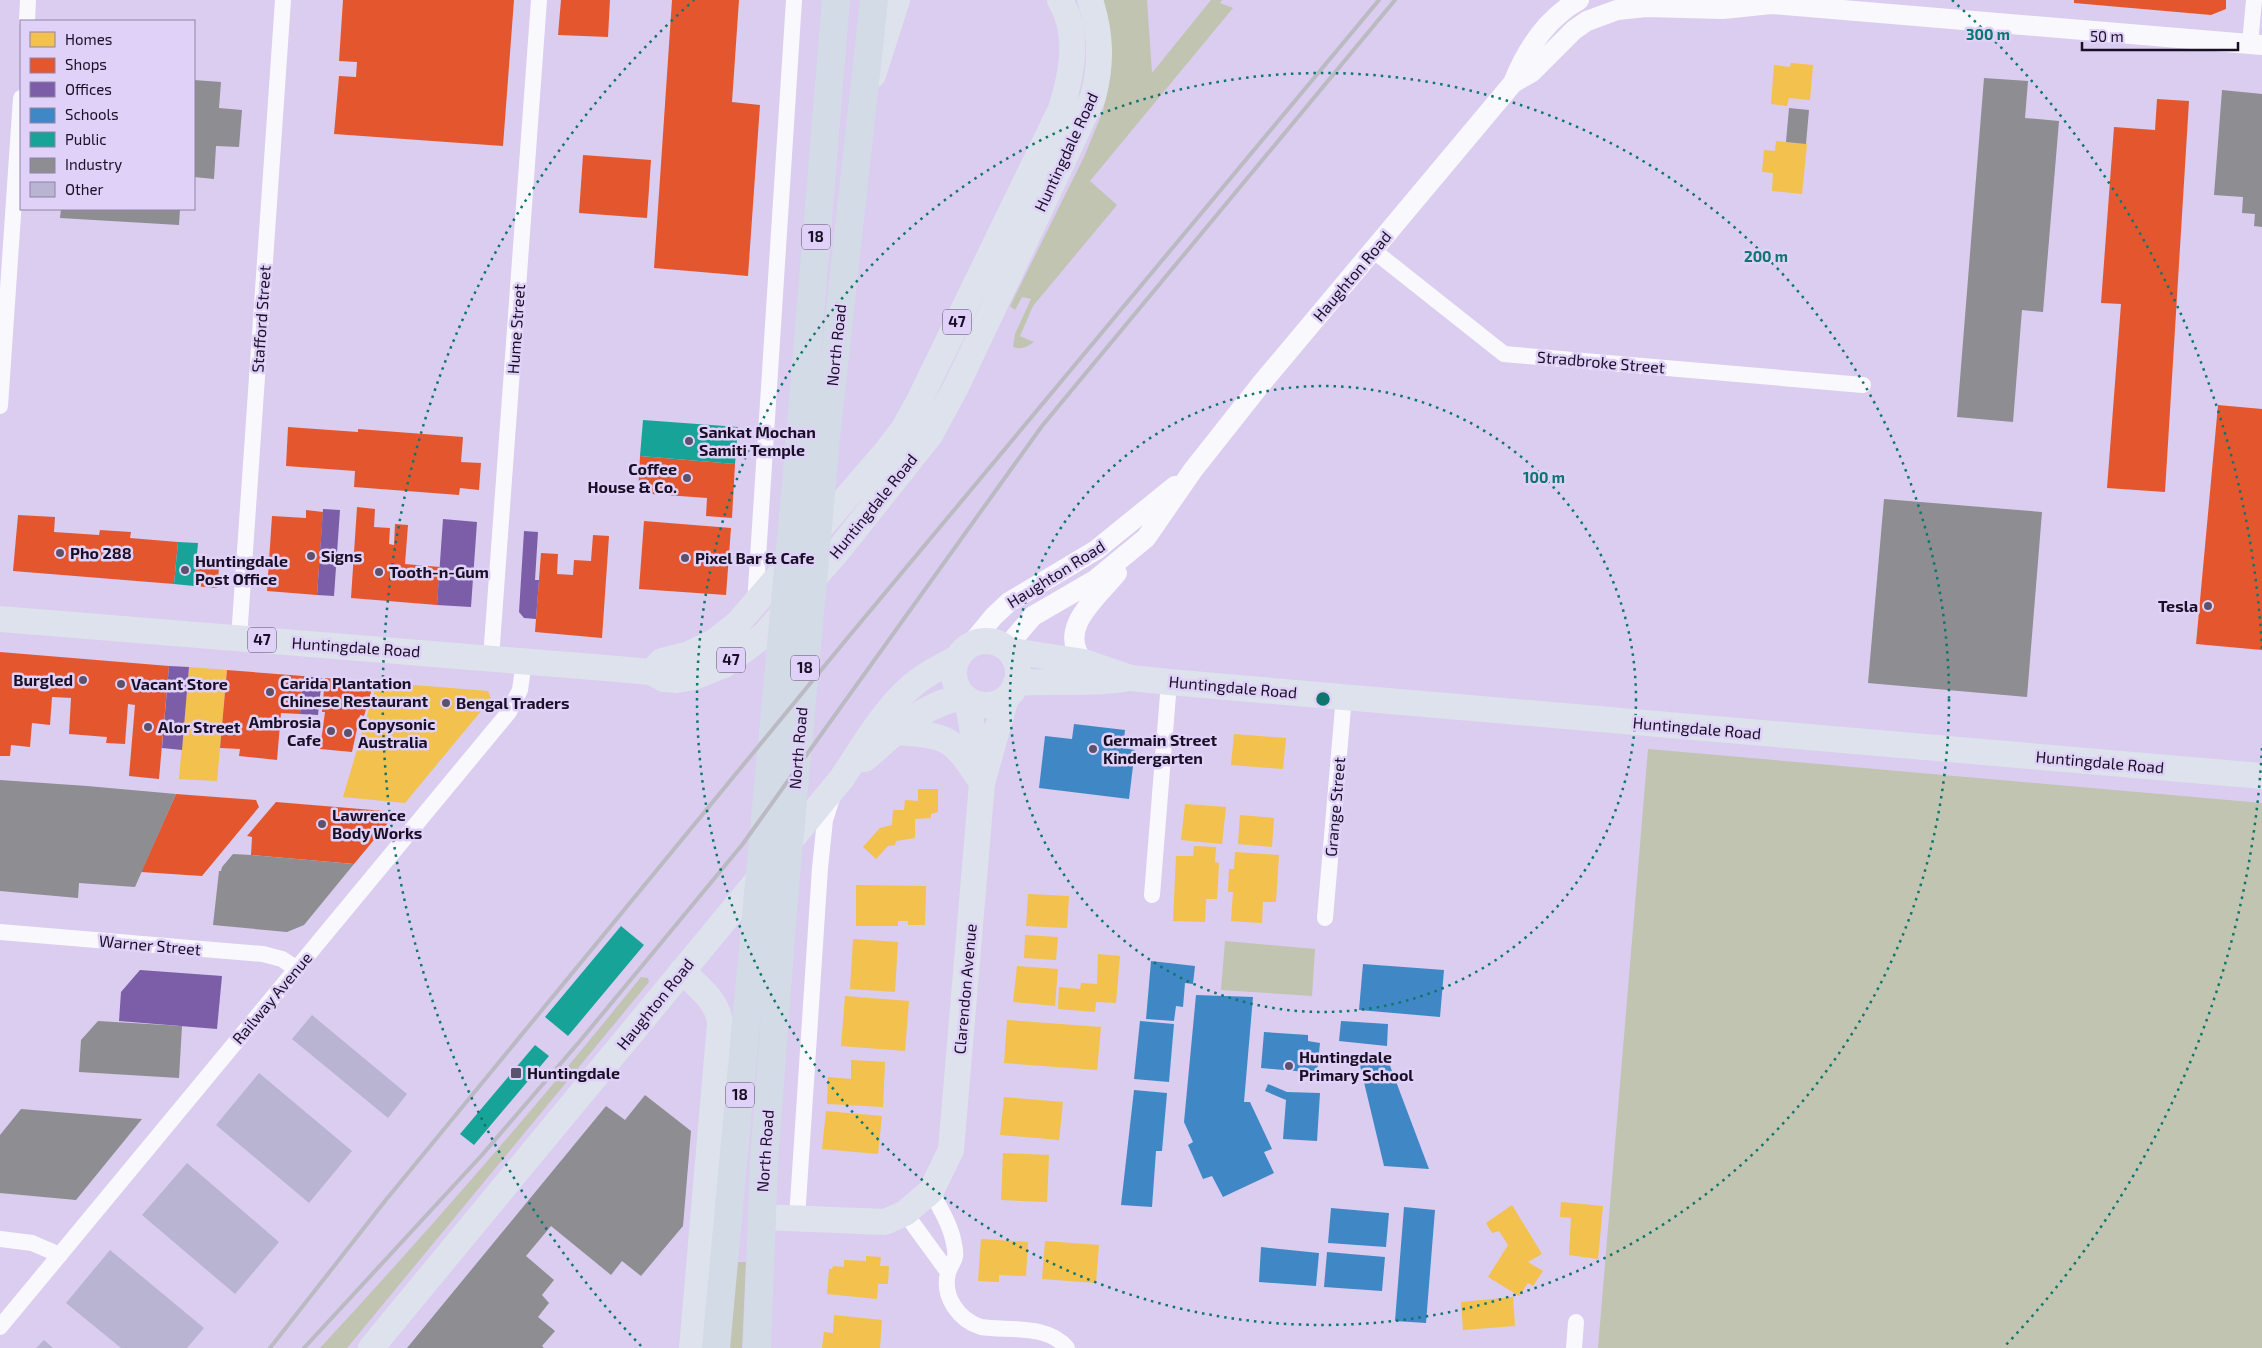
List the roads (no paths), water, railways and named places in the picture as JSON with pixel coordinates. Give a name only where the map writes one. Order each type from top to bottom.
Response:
[{"type":"highway","name":"North Road","points":[[716,1348],[797,473],[836,0]]},
{"type":"highway","name":"North Road","points":[[757,1348],[764,1161],[784,898],[826,438],[874,0]]},
{"type":"main road","points":[[862,109],[897,0]]},
{"type":"main road","name":"Huntingdale Road","points":[[651,672],[662,661],[690,654],[714,642],[738,623],[885,453],[904,428],[919,401],[1061,109],[1070,79],[1073,48],[1066,14],[1060,0]]},
{"type":"main road","name":"Huntingdale Road","points":[[0,619],[651,672],[664,679],[676,680],[704,674],[724,665],[764,635],[837,552],[930,435],[956,387],[1093,97],[1099,76],[1101,48],[1097,22],[1090,0]]},
{"type":"main road","points":[[981,641],[992,641],[1010,650],[1016,660],[1011,691],[993,704],[982,705],[966,698],[954,681],[953,670],[964,651],[981,641]]},
{"type":"main road","name":"Huntingdale Road","points":[[1010,650],[1084,662],[1131,678],[1169,682],[2262,776]]},
{"type":"main road","name":"Haughton Road","points":[[372,1348],[842,778],[874,728],[893,704],[915,683],[964,651]]},
{"type":"main road","name":"Huntingdale Road","points":[[1011,691],[1048,680],[1103,682],[1131,678]]},
{"type":"main road","name":"Clarendon Avenue","points":[[761,1217],[885,1222],[905,1213],[931,1191],[951,1150],[982,783],[1011,691]]},
{"type":"main road","name":"Haughton Road","points":[[842,778],[896,732],[932,706],[948,700],[966,698]]},
{"type":"main road","name":"Clarendon Avenue","points":[[966,698],[982,783]]},
{"type":"main road","points":[[896,732],[930,734],[949,740],[963,754],[982,783]]},
{"type":"main road","points":[[682,971],[714,1003],[718,1010],[720,1023],[692,1348]]},
{"type":"street","points":[[27,20],[28,0]]},
{"type":"street","name":"Stafford Street","points":[[239,638],[282,0]]},
{"type":"street","name":"Hume Street","points":[[491,658],[539,0]]},
{"type":"street","points":[[755,604],[794,0]]},
{"type":"street","name":"Haughton Road","points":[[1010,650],[1016,637],[1033,616],[1095,580],[1139,546],[1163,516],[1193,470],[1261,384],[1513,83],[1527,51],[1558,15],[1579,0]]},
{"type":"street","points":[[2254,0],[2256,44]]},
{"type":"street","name":"Haughton Road","points":[[1513,83],[1532,72],[1574,30],[1587,22],[1617,10],[1646,6],[1723,9],[1762,2],[2256,44]]},
{"type":"street","points":[[0,406],[20,113]]},
{"type":"street","name":"Stradbroke Street","points":[[1374,251],[1504,354],[1863,384]]},
{"type":"street","name":"Haughton Road","points":[[964,651],[1008,602],[1096,550],[1193,470]]},
{"type":"street","points":[[1084,662],[1074,643],[1079,620],[1139,546]]},
{"type":"street","name":"Railway Avenue","points":[[0,1327],[509,712],[520,690],[524,661]]},
{"type":"street","points":[[1152,895],[1169,682]]},
{"type":"street","name":"Grange Street","points":[[1325,918],[1344,696]]},
{"type":"street","points":[[797,1218],[820,868],[827,812],[842,778]]},
{"type":"street","name":"Warner Street","points":[[0,932],[263,954],[282,959],[297,969]]},
{"type":"street","points":[[931,1191],[954,1243],[956,1258],[948,1272]]},
{"type":"street","points":[[905,1213],[948,1272],[950,1300],[960,1315],[973,1324],[1045,1333],[1059,1339],[1067,1348]]},
{"type":"street","points":[[0,1239],[32,1243],[60,1255]]},
{"type":"street","points":[[1574,1348],[1576,1322]]},
{"type":"railway","points":[[270,1348],[385,1201],[845,641],[1379,0]]},
{"type":"railway","points":[[304,1348],[482,1155],[580,1041],[742,845],[1042,426],[1395,0]]},
{"type":"place","name":"Sankat Mochan Samiti Temple","points":[[689,441]]},
{"type":"place","name":"Coffee House & Co.","points":[[687,478]]},
{"type":"place","name":"Pho 288","points":[[60,553]]},
{"type":"place","name":"Signs","points":[[311,556]]},
{"type":"place","name":"Pixel Bar & Cafe","points":[[685,558]]},
{"type":"place","name":"Huntingdale Post Office","points":[[185,570]]},
{"type":"place","name":"Tooth-n-Gum","points":[[379,572]]},
{"type":"place","name":"Tesla","points":[[2208,606]]},
{"type":"place","name":"Burgled","points":[[83,680]]},
{"type":"place","name":"Vacant Store","points":[[121,684]]},
{"type":"place","name":"Carida Plantation Chinese Restaurant","points":[[270,692]]},
{"type":"place","name":"Bengal Traders","points":[[446,703]]},
{"type":"place","name":"Alor Street","points":[[148,727]]},
{"type":"place","name":"Ambrosia Cafe","points":[[331,731]]},
{"type":"place","name":"Copysonic Australia","points":[[348,733]]},
{"type":"place","name":"Germain Street Kindergarten","points":[[1093,749]]},
{"type":"place","name":"Lawrence Body Works","points":[[322,824]]},
{"type":"place","name":"Huntingdale Primary School","points":[[1289,1066]]},
{"type":"place","name":"Huntingdale","points":[[516,1073]]}]
